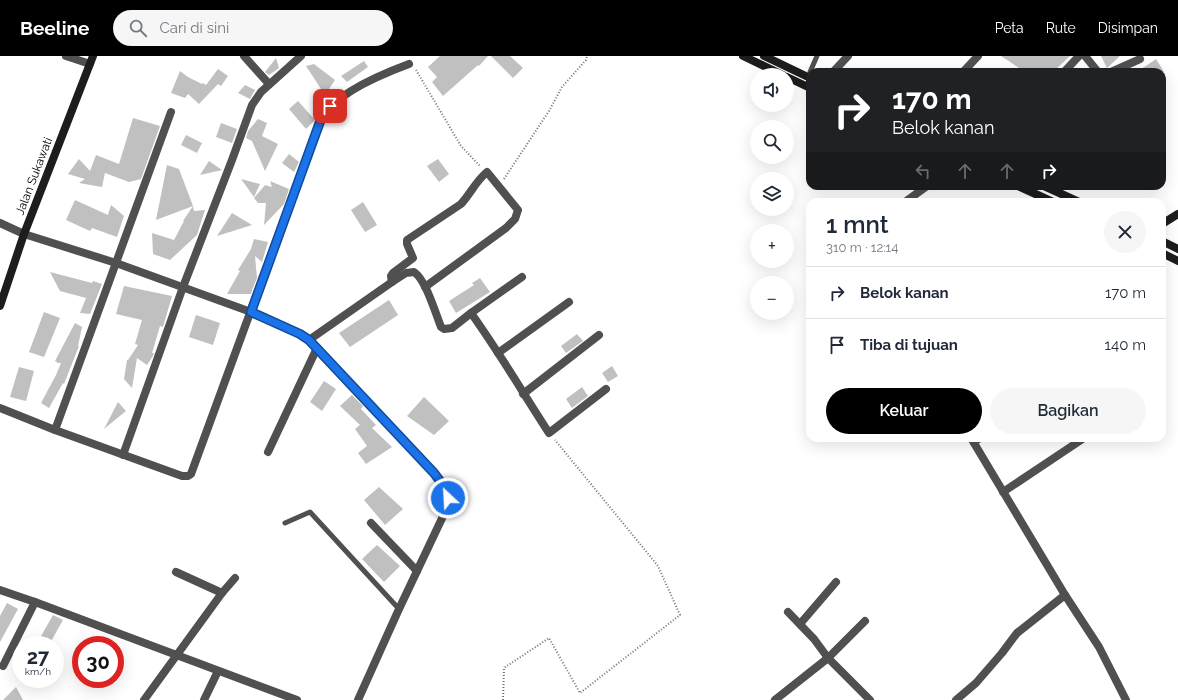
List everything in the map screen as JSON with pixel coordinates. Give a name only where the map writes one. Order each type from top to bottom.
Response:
[{"type":"street","points":[[66,56],[90,64]]},
{"type":"street","name":"Jalan Sukawati","points":[[0,306],[24,234],[93,56]]},
{"type":"street","points":[[244,56],[269,84]]},
{"type":"street","points":[[123,454],[183,287],[252,105],[269,84],[301,56]]},
{"type":"street","points":[[743,56],[768,68]]},
{"type":"street","points":[[764,56],[806,73]]},
{"type":"street","points":[[838,68],[848,56]]},
{"type":"street","points":[[967,68],[978,56]]},
{"type":"street","points":[[1068,68],[1079,56]]},
{"type":"street","points":[[1085,56],[1095,68]]},
{"type":"street","points":[[1120,68],[1140,59]]},
{"type":"street","points":[[0,408],[55,430],[182,476],[188,476],[191,474],[309,150],[324,113],[354,89],[386,72],[410,64]]},
{"type":"street","points":[[794,80],[806,86]]},
{"type":"street","points":[[55,430],[171,112]]},
{"type":"street","points":[[392,282],[391,276],[393,273],[413,258],[407,244],[407,240],[462,204],[479,179],[487,172],[518,210],[515,219],[506,228],[425,287]]},
{"type":"street","points":[[910,198],[922,190]]},
{"type":"street","points":[[1027,190],[1044,198]]},
{"type":"street","points":[[1053,190],[1070,198]]},
{"type":"street","points":[[1166,222],[1178,214]]},
{"type":"street","points":[[0,223],[24,234],[116,263],[251,312],[300,334],[309,340],[434,473],[446,489],[448,502],[445,512],[358,700]]},
{"type":"street","points":[[1166,243],[1178,249]]},
{"type":"street","points":[[1166,255],[1178,261]]},
{"type":"street","points":[[309,340],[406,273],[414,272],[419,277],[425,287],[441,327],[444,329],[452,328],[522,277]]},
{"type":"street","points":[[498,353],[569,302]]},
{"type":"street","points":[[471,313],[549,433],[606,389]]},
{"type":"street","points":[[523,394],[599,335]]},
{"type":"street","points":[[268,452],[316,348]]},
{"type":"street","points":[[977,442],[1003,492],[1065,595],[1099,647],[1126,700]]},
{"type":"street","points":[[1003,492],[1078,442]]},
{"type":"street","points":[[371,523],[417,571]]},
{"type":"street","points":[[176,572],[222,593]]},
{"type":"street","points":[[144,700],[222,593],[235,578]]},
{"type":"street","points":[[800,624],[836,582]]},
{"type":"street","points":[[0,590],[296,700]]},
{"type":"street","points":[[956,700],[976,682],[1002,653],[1017,633],[1065,595]]},
{"type":"street","points":[[3,666],[35,602]]},
{"type":"street","points":[[788,612],[814,639],[828,658],[870,700]]},
{"type":"street","points":[[775,700],[828,658],[865,621]]},
{"type":"street","points":[[204,700],[218,671]]},
{"type":"lane","points":[[813,68],[817,56]]},
{"type":"lane","points":[[285,523],[310,512],[399,609]]},
{"type":"path","points":[[498,187],[549,111],[562,87],[586,60],[587,56]]},
{"type":"path","points":[[410,64],[413,66],[461,146],[487,172]]},
{"type":"path","points":[[503,700],[504,668],[548,638],[580,693],[680,615],[658,566],[549,433]]},
{"type":"building","points":[[440,56],[488,56],[479,66],[478,65],[443,96],[432,82],[437,77],[428,67]]},
{"type":"building","points":[[491,56],[510,56],[523,68],[513,78]]},
{"type":"building","points":[[1001,56],[1070,56],[1057,68],[1019,68]]},
{"type":"building","points":[[1101,56],[1120,56],[1107,68]]},
{"type":"building","points":[[276,58],[279,68],[269,75],[265,72]]},
{"type":"building","points":[[1156,59],[1162,68],[1143,68]]},
{"type":"building","points":[[364,61],[368,67],[347,82],[341,76]]},
{"type":"building","points":[[314,64],[335,80],[325,95],[306,66]]},
{"type":"building","points":[[218,69],[228,76],[221,86],[218,84],[199,104],[188,94],[185,98],[171,93],[180,71],[188,77],[206,85]]},
{"type":"building","points":[[245,85],[255,90],[250,99],[238,93]]},
{"type":"building","points":[[298,101],[315,120],[306,129],[289,109]]},
{"type":"building","points":[[133,118],[160,126],[141,179],[129,182],[105,173],[102,187],[79,183],[85,179],[68,174],[79,159],[90,171],[96,155],[119,164]]},
{"type":"building","points":[[258,119],[267,123],[262,136],[278,144],[265,171],[252,141],[246,138],[248,131]]},
{"type":"building","points":[[221,123],[237,129],[232,143],[216,137]]},
{"type":"building","points":[[186,135],[202,143],[197,153],[181,145]]},
{"type":"building","points":[[289,154],[299,162],[294,172],[282,163]]},
{"type":"building","points":[[438,159],[449,174],[439,182],[427,166]]},
{"type":"building","points":[[209,161],[222,170],[200,175]]},
{"type":"building","points":[[167,165],[179,169],[193,206],[156,220]]},
{"type":"building","points":[[241,179],[260,184],[254,197]]},
{"type":"building","points":[[270,181],[289,189],[284,204],[264,225],[266,203],[258,203],[254,198],[265,185],[272,187]]},
{"type":"building","points":[[75,200],[108,215],[111,205],[124,216],[117,237],[92,228],[90,231],[66,220]]},
{"type":"building","points":[[363,202],[377,225],[365,232],[351,210]]},
{"type":"building","points":[[193,206],[194,211],[205,210],[197,235],[170,260],[153,254],[152,233],[174,240],[183,221]]},
{"type":"building","points":[[232,213],[252,225],[217,236]]},
{"type":"building","points":[[254,239],[268,242],[262,262],[255,256],[257,278],[251,294],[227,294],[240,271],[238,270],[251,249]]},
{"type":"building","points":[[50,272],[92,283],[93,281],[102,284],[90,314],[80,313],[86,298],[60,291]]},
{"type":"building","points":[[480,278],[490,292],[456,313],[449,301],[474,285],[472,283]]},
{"type":"building","points":[[124,286],[172,296],[163,327],[160,326],[152,353],[154,353],[153,356],[147,365],[137,358],[132,388],[124,379],[127,360],[138,345],[135,344],[142,320],[116,314]]},
{"type":"building","points":[[389,300],[398,315],[350,347],[339,333]]},
{"type":"building","points":[[44,312],[60,318],[44,357],[29,352]]},
{"type":"building","points":[[196,315],[220,323],[213,345],[189,337]]},
{"type":"building","points":[[75,323],[82,327],[79,346],[64,384],[63,383],[49,408],[41,403],[61,363],[57,363],[55,361]]},
{"type":"building","points":[[577,334],[583,341],[566,353],[561,346]]},
{"type":"building","points":[[612,366],[618,376],[608,382],[602,373]]},
{"type":"building","points":[[19,367],[34,371],[26,401],[10,397]]},
{"type":"building","points":[[324,381],[336,389],[322,411],[310,402]]},
{"type":"building","points":[[582,387],[588,396],[572,408],[566,399]]},
{"type":"building","points":[[352,395],[363,406],[361,409],[376,425],[372,428],[392,447],[366,464],[358,453],[367,446],[355,429],[360,425],[340,406]]},
{"type":"building","points":[[424,397],[449,421],[434,435],[407,416]]},
{"type":"building","points":[[118,402],[126,411],[104,429]]},
{"type":"building","points":[[379,487],[403,509],[385,525],[364,500]]},
{"type":"building","points":[[377,545],[400,566],[384,582],[362,559]]},
{"type":"building","points":[[7,603],[18,609],[0,642],[0,616]]},
{"type":"building","points":[[53,615],[63,620],[54,636],[41,636]]},
{"type":"building","points":[[17,688],[23,700],[3,700]]},
{"type":"route","points":[[330,106],[321,119],[251,312],[300,334],[309,340],[434,473],[446,489],[448,498]]}]
